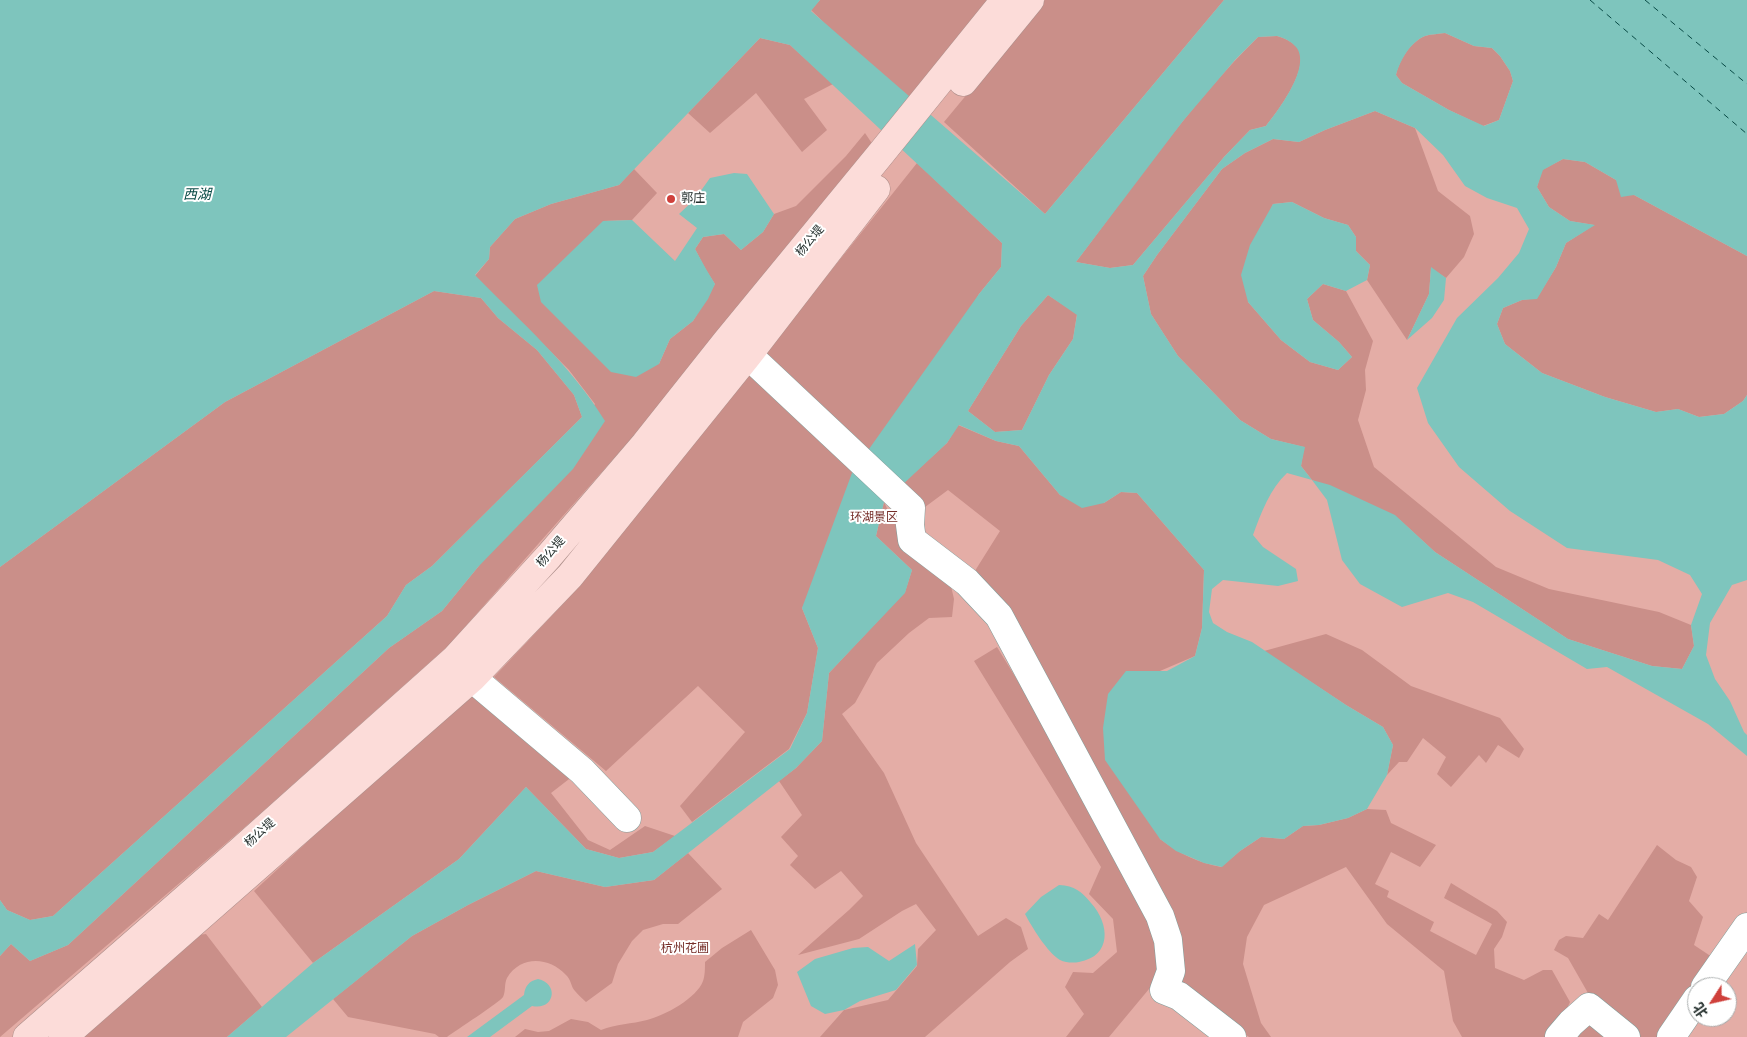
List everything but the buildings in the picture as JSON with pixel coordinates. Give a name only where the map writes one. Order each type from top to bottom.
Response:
[{"type":"main road","name":"杨公堤","points":[[954,78],[1005,0]]},
{"type":"main road","name":"杨公堤","points":[[27,1037],[240,852],[455,659],[549,556],[646,444],[732,335],[886,162],[954,78],[1030,0]]},
{"type":"main road","name":"杨公堤","points":[[64,1037],[472,678],[570,576],[748,355],[886,162]]},
{"type":"street","points":[[748,355],[850,453],[911,508],[910,525],[912,540],[967,582],[999,616],[1160,916],[1168,940],[1171,971],[1164,990],[1179,996],[1232,1037]]},
{"type":"street","points":[[472,678],[582,771],[627,818]]},
{"type":"street","points":[[1712,977],[1747,927]]},
{"type":"street","points":[[1559,1037],[1589,1007],[1626,1037]]},
{"type":"street","points":[[1670,1037],[1687,1013]]},
{"type":"green space","name":"环湖景区","points":[[0,0],[1747,0],[1747,1037],[0,1037]]},
{"type":"shaded area","points":[[820,0],[1002,0],[915,111],[811,10]]},
{"type":"shaded area","points":[[1045,0],[1224,0],[1045,214],[944,122]]},
{"type":"shaded area","points":[[1445,33],[1474,46],[1492,48],[1510,71],[1513,81],[1499,120],[1483,126],[1449,110],[1402,83],[1396,75],[1410,47],[1425,36]]},
{"type":"shaded area","points":[[1277,36],[1297,47],[1300,55],[1300,65],[1292,88],[1266,126],[1250,130],[1224,157],[1133,265],[1110,268],[1076,262],[1185,118],[1233,63],[1258,37]]},
{"type":"shaded area","points":[[760,38],[790,45],[833,84],[804,99],[827,130],[802,152],[756,93],[710,133],[688,113]]},
{"type":"shaded area","points":[[1375,111],[1415,128],[1438,191],[1470,216],[1474,234],[1464,257],[1446,278],[1431,268],[1429,294],[1407,340],[1367,280],[1370,265],[1356,251],[1356,237],[1348,225],[1324,218],[1292,202],[1273,204],[1267,218],[1248,302],[1281,340],[1310,362],[1338,370],[1352,357],[1339,342],[1313,320],[1307,299],[1323,284],[1346,291],[1373,341],[1365,370],[1366,390],[1358,420],[1374,467],[1496,567],[1549,589],[1659,612],[1691,625],[1694,646],[1682,669],[1652,666],[1568,639],[1435,552],[1400,520],[1312,480],[1301,466],[1304,447],[1271,439],[1240,420],[1178,356],[1151,314],[1143,276],[1222,169],[1245,153],[1273,139],[1299,142]]},
{"type":"shaded area","points":[[865,133],[873,145],[668,397],[449,645],[253,820],[0,1037],[0,956],[11,944],[30,961],[68,945],[389,648],[442,611],[478,567],[595,404],[569,370],[475,276],[489,259],[490,247],[515,219],[551,204],[619,185],[634,169],[657,193],[632,220],[603,221],[659,364],[670,339],[693,321],[715,284],[695,249],[703,237],[724,234],[741,250],[763,232],[774,214],[796,206],[846,156]]},
{"type":"shaded area","points":[[1563,159],[1585,162],[1616,180],[1634,195],[1747,256],[1747,395],[1743,401],[1724,414],[1699,417],[1678,409],[1656,412],[1605,397],[1542,373],[1505,344],[1497,324],[1503,308],[1522,300],[1537,298],[1556,267],[1566,243],[1594,225],[1570,221],[1549,207],[1537,187],[1542,170]]},
{"type":"shaded area","points":[[917,163],[1002,243],[1001,267],[979,294],[802,608],[818,648],[807,713],[789,749],[692,822],[680,806],[745,732],[698,686],[606,771],[494,677],[577,589]]},
{"type":"shaded area","points":[[434,291],[481,298],[498,318],[537,350],[574,395],[582,417],[432,566],[406,585],[387,616],[53,916],[30,920],[7,910],[0,900],[0,567],[225,402]]},
{"type":"shaded area","points":[[1048,295],[1077,314],[1073,339],[1049,375],[1022,430],[995,432],[968,411],[1021,326]]},
{"type":"shaded area","points":[[958,425],[996,441],[1019,446],[1060,495],[1104,503],[1121,492],[1137,493],[1204,570],[1202,628],[1195,656],[1160,671],[1126,671],[1160,839],[1189,857],[1221,867],[1261,837],[1284,839],[1303,826],[1319,825],[1348,818],[1367,809],[1386,810],[1391,823],[1436,845],[1420,867],[1391,852],[1375,884],[1389,891],[1387,897],[1434,922],[1430,931],[1476,955],[1492,924],[1444,898],[1451,883],[1497,911],[1507,922],[1502,937],[1494,949],[1495,968],[1524,980],[1543,970],[1552,970],[1570,1002],[1565,1013],[1548,1037],[1462,1037],[1453,1021],[1444,971],[1387,924],[1346,867],[1264,905],[1247,937],[1243,964],[1261,1023],[1271,1037],[1249,1037],[1181,984],[973,574],[1000,531],[948,490],[921,510],[901,485],[947,443]]},
{"type":"shaded area","points":[[884,502],[894,523],[919,556],[950,582],[954,599],[952,617],[929,618],[909,633],[877,663],[855,703],[842,714],[884,773],[916,843],[978,936],[1006,918],[1021,927],[1028,949],[1010,962],[925,1037],[820,1037],[844,1010],[888,1000],[917,966],[918,949],[936,930],[916,904],[859,939],[798,955],[863,896],[841,871],[815,889],[790,865],[798,856],[781,837],[802,815],[779,781],[796,768],[822,741],[829,673],[905,592],[912,570],[876,536]]},
{"type":"shaded area","points":[[1326,634],[1362,650],[1411,686],[1500,718],[1524,749],[1519,758],[1498,745],[1486,763],[1479,755],[1451,787],[1437,774],[1446,757],[1423,738],[1407,762],[1399,762],[1387,775],[1393,745],[1383,727],[1264,651]]},
{"type":"shaded area","points":[[997,647],[1074,773],[1154,921],[1164,971],[1109,1037],[1066,1037],[1084,1014],[1065,987],[1073,972],[1093,973],[1117,952],[1113,919],[1089,894],[1101,867],[974,661]]},
{"type":"shaded area","points":[[470,692],[573,776],[551,793],[588,840],[610,850],[645,826],[675,836],[653,852],[619,858],[586,849],[526,787],[459,859],[313,963],[254,891]]},
{"type":"shaded area","points":[[1657,845],[1676,860],[1691,867],[1697,877],[1689,901],[1703,917],[1694,945],[1715,959],[1702,977],[1687,977],[1687,999],[1660,1037],[1636,1037],[1596,1007],[1568,958],[1554,950],[1559,940],[1566,936],[1583,938],[1599,914],[1608,920]]},
{"type":"shaded area","points":[[688,853],[722,889],[678,924],[663,924],[643,930],[632,941],[618,964],[612,983],[586,1002],[577,994],[568,977],[559,969],[544,962],[535,961],[520,965],[513,971],[506,980],[503,997],[500,1000],[447,1037],[439,1037],[435,1034],[348,1017],[333,999],[412,936],[536,871],[605,887],[654,880]]},
{"type":"shaded area","points":[[751,930],[775,970],[778,985],[773,998],[743,1022],[738,1037],[515,1037],[525,1029],[538,1032],[549,1031],[571,1019],[588,1022],[601,1030],[662,1015],[687,1000],[700,987],[704,977],[705,962],[722,948]]},
{"type":"shaded area","points":[[206,934],[262,1007],[227,1037],[79,1037],[198,935]]},
{"type":"shaded area","points":[[1588,1025],[1604,1030],[1611,1037],[1573,1037]]},
{"type":"water","name":"西湖","points":[[0,0],[820,0],[811,11],[1045,214],[1224,0],[1747,0],[1747,256],[1634,195],[1621,197],[1616,180],[1585,162],[1563,159],[1543,170],[1537,187],[1549,207],[1570,221],[1595,225],[1566,243],[1556,267],[1537,299],[1522,300],[1503,308],[1497,324],[1505,344],[1542,373],[1605,397],[1656,412],[1678,409],[1699,417],[1724,414],[1743,401],[1747,395],[1747,580],[1732,585],[1710,623],[1706,655],[1715,679],[1730,701],[1747,735],[1747,756],[1708,724],[1607,667],[1587,669],[1473,602],[1448,593],[1402,607],[1360,584],[1342,560],[1327,500],[1312,480],[1287,473],[1271,494],[1253,535],[1263,547],[1296,569],[1298,581],[1278,586],[1223,580],[1212,589],[1209,612],[1213,623],[1227,632],[1252,642],[1346,705],[1383,727],[1393,745],[1387,775],[1367,809],[1348,818],[1319,825],[1303,826],[1284,839],[1261,837],[1240,851],[1222,867],[1204,863],[1176,851],[1160,839],[1105,760],[1103,728],[1108,694],[1126,671],[1167,671],[1195,656],[1202,628],[1204,570],[1137,493],[1121,492],[1104,503],[1082,508],[1060,495],[1019,446],[996,441],[959,425],[947,443],[884,502],[876,536],[912,570],[905,593],[829,673],[822,741],[796,768],[654,880],[605,887],[536,871],[412,936],[286,1037],[227,1037],[313,963],[459,859],[526,787],[586,849],[619,858],[653,852],[790,749],[807,713],[818,648],[802,608],[852,473],[979,294],[1001,267],[1002,243],[790,45],[760,38],[619,185],[551,204],[515,219],[490,247],[489,259],[475,275],[561,363],[577,381],[605,421],[573,469],[478,567],[442,611],[389,648],[68,945],[30,961],[11,944],[0,956],[0,900],[7,910],[30,920],[53,916],[387,616],[406,585],[432,566],[582,417],[574,395],[537,350],[498,318],[481,298],[434,291],[225,402],[0,567]],"holes":[[[1445,33],[1474,46],[1492,48],[1500,56],[1510,71],[1513,81],[1499,120],[1484,126],[1449,110],[1402,83],[1396,75],[1403,58],[1410,47],[1425,36]],[[1277,36],[1285,39],[1296,47],[1300,55],[1297,76],[1285,99],[1266,126],[1250,130],[1224,157],[1133,265],[1110,268],[1076,262],[1183,121],[1235,60],[1258,37]],[[1375,111],[1415,128],[1443,155],[1465,186],[1487,198],[1517,208],[1529,229],[1519,253],[1498,278],[1457,318],[1417,388],[1428,423],[1459,467],[1510,511],[1567,548],[1658,560],[1690,575],[1702,594],[1691,625],[1694,646],[1682,669],[1652,666],[1568,639],[1435,552],[1395,515],[1330,485],[1312,480],[1301,466],[1305,447],[1271,439],[1240,420],[1178,356],[1151,314],[1143,276],[1222,169],[1245,153],[1273,139],[1299,142]],[[1048,295],[1077,315],[1073,339],[1049,375],[1022,430],[995,432],[968,411],[1021,326]]]},
{"type":"water","points":[[734,173],[747,174],[774,214],[763,232],[741,250],[724,234],[703,237],[695,249],[715,284],[708,299],[693,321],[670,339],[659,364],[636,377],[611,372],[541,302],[537,285],[603,221],[632,220],[675,261],[697,228],[679,214],[695,199],[710,178]]},
{"type":"water","points":[[1292,202],[1324,218],[1348,225],[1356,237],[1356,251],[1370,265],[1367,280],[1346,291],[1323,284],[1307,299],[1313,320],[1339,342],[1352,357],[1338,370],[1310,362],[1281,340],[1248,302],[1241,275],[1250,245],[1273,204]]},
{"type":"water","points":[[1431,267],[1446,278],[1444,300],[1432,318],[1407,340],[1429,294]]},
{"type":"water","points":[[1059,885],[1074,888],[1081,892],[1102,920],[1104,938],[1102,946],[1090,959],[1075,963],[1060,960],[1045,945],[1025,914],[1041,897]]},
{"type":"water","points":[[915,944],[917,965],[896,990],[860,1001],[844,1010],[825,1014],[811,1006],[797,972],[815,959],[853,948],[868,947],[889,961]]},
{"type":"water","points":[[538,979],[545,982],[552,991],[552,996],[545,1005],[532,1006],[490,1037],[467,1037],[524,995],[528,984]]},
{"type":"ferry route","points":[[1590,0],[1747,134]]},
{"type":"ferry route","points":[[1645,0],[1747,84]]},
{"type":"place","name":"郭庄","points":[[671,199]]},
{"type":"park label","name":"杭州花圃","points":[[685,949]]}]
